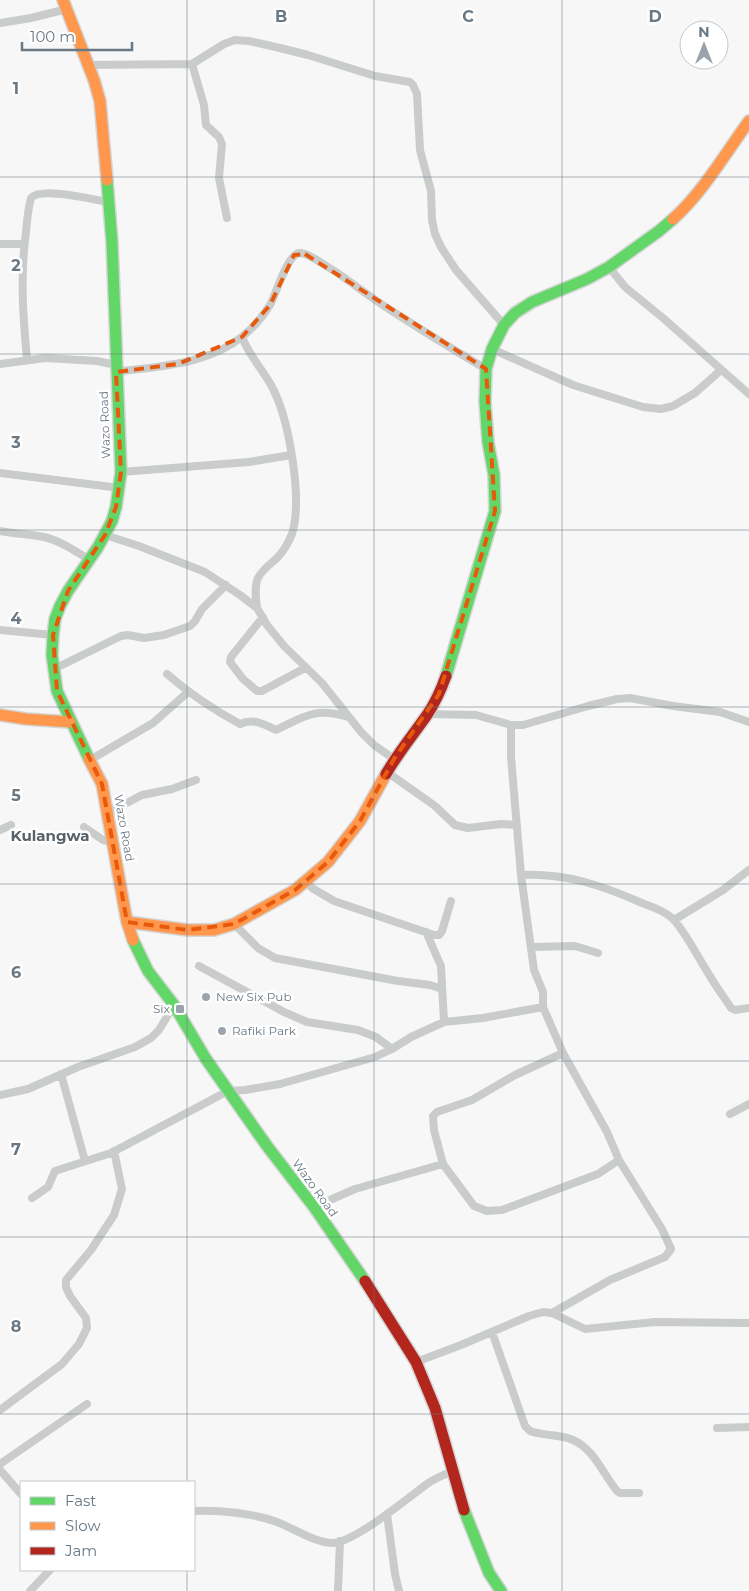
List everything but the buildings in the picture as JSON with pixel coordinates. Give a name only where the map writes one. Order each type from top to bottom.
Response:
[{"type":"main road","name":"Wazo Road","points":[[65,4],[100,101],[114,282],[121,472],[116,508],[106,535],[68,591],[56,619],[53,635],[57,691],[70,722],[102,784],[127,922],[135,946],[148,971],[174,1005],[206,1059],[266,1146],[357,1268],[416,1362],[435,1408],[454,1470],[465,1515],[489,1573],[501,1591]]},
{"type":"main road","points":[[127,922],[188,930],[214,930],[234,924],[295,890],[328,862],[360,821],[394,758],[428,714],[439,694],[451,662],[495,511],[494,475],[485,412],[486,369],[492,349],[504,325],[515,313],[532,302],[587,280],[609,267],[659,230],[685,208],[749,121]]},
{"type":"main road","points":[[0,715],[70,722]]},
{"type":"street","points":[[0,23],[31,18],[65,4]]},
{"type":"street","points":[[88,65],[192,64],[224,44],[235,40],[249,41],[308,54],[375,76],[410,82],[416,89],[417,94],[420,150],[431,191],[432,220],[435,234],[456,270],[504,325]]},
{"type":"street","points":[[192,64],[204,105],[206,125],[219,137],[222,144],[219,178],[227,218]]},
{"type":"street","points":[[27,360],[23,311],[24,244],[29,204],[34,194],[69,195],[109,202]]},
{"type":"street","points":[[0,244],[24,244]]},
{"type":"street","points":[[0,365],[27,360],[73,359],[97,361],[116,368],[178,364],[201,358],[242,337],[259,319],[270,305],[288,265],[294,256],[299,253],[305,254],[390,310],[486,369]]},
{"type":"street","points":[[609,267],[625,287],[749,394]]},
{"type":"street","points":[[242,337],[248,352],[272,386],[278,401],[286,427],[297,502],[295,523],[286,548],[262,570],[257,580],[257,608]]},
{"type":"street","points":[[492,349],[573,385],[643,407],[660,409],[672,406],[695,393],[721,370]]},
{"type":"street","points":[[121,472],[249,462],[291,455]]},
{"type":"street","points":[[0,473],[120,488]]},
{"type":"street","points":[[0,531],[54,540],[90,560]]},
{"type":"street","points":[[106,535],[204,572],[226,585],[257,608],[284,646],[322,683],[348,717],[374,745],[394,758]]},
{"type":"street","points":[[54,669],[121,636],[128,635],[144,638],[164,635],[190,626],[202,609],[226,585]]},
{"type":"street","points":[[262,617],[231,658],[230,662],[242,679],[257,691],[262,691],[306,668]]},
{"type":"street","points":[[0,630],[53,635]]},
{"type":"street","points":[[167,674],[188,692],[216,711],[240,724],[248,720],[276,730],[313,713],[334,713],[348,717]]},
{"type":"street","points":[[90,760],[153,723],[188,692]]},
{"type":"street","points":[[428,714],[476,715],[511,725],[523,725],[588,706],[630,698],[720,712],[749,722]]},
{"type":"street","points":[[511,725],[521,875],[534,970],[543,992],[543,1006],[563,1053],[607,1132],[619,1160],[662,1229],[671,1249],[665,1257],[610,1280],[552,1314]]},
{"type":"street","points":[[387,772],[435,806],[455,825],[468,828],[501,824],[517,825]]},
{"type":"street","points":[[108,812],[142,795],[196,780]]},
{"type":"street","points":[[0,830],[11,825]]},
{"type":"street","points":[[84,827],[103,840],[112,842]]},
{"type":"street","points":[[674,920],[724,890],[749,870]]},
{"type":"street","points":[[521,875],[544,874],[579,880],[660,910],[674,920],[688,938],[710,977],[731,1008],[735,1010],[749,1008]]},
{"type":"street","points":[[306,881],[312,888],[334,900],[439,935],[451,901]]},
{"type":"street","points":[[234,924],[258,948],[275,958],[398,981],[424,983],[442,988]]},
{"type":"street","points":[[426,932],[441,966],[444,1022]]},
{"type":"street","points":[[531,947],[576,946],[598,953]]},
{"type":"street","points":[[199,966],[284,1012],[307,1022],[358,1030],[376,1037],[392,1049]]},
{"type":"street","points":[[0,1095],[28,1089],[61,1074],[135,1047],[151,1038],[159,1030],[174,1005]]},
{"type":"street","points":[[32,1198],[48,1186],[55,1171],[114,1151],[228,1091],[280,1084],[368,1059],[392,1049],[412,1036],[444,1022],[489,1017],[543,1006]]},
{"type":"street","points":[[563,1053],[515,1075],[472,1100],[437,1112],[433,1116],[434,1130],[443,1164],[474,1206],[487,1211],[502,1210],[598,1174],[619,1160]]},
{"type":"street","points":[[61,1074],[84,1161]]},
{"type":"street","points":[[730,1114],[749,1104]]},
{"type":"street","points":[[0,1410],[62,1364],[79,1344],[87,1328],[86,1318],[70,1296],[66,1287],[66,1280],[91,1250],[114,1215],[122,1189],[114,1151]]},
{"type":"street","points":[[314,1208],[355,1189],[443,1164]]},
{"type":"street","points":[[416,1362],[543,1312],[586,1329],[655,1322],[749,1323]]},
{"type":"street","points":[[492,1332],[525,1426],[530,1431],[572,1440],[582,1446],[600,1465],[617,1491],[639,1493]]},
{"type":"street","points":[[0,1464],[87,1404]]},
{"type":"street","points":[[716,1428],[749,1427]]},
{"type":"street","points":[[0,1470],[20,1493]]},
{"type":"street","points":[[195,1511],[212,1510],[236,1513],[275,1521],[327,1542],[340,1541],[351,1537],[401,1505],[429,1482],[454,1470]]},
{"type":"street","points":[[387,1514],[395,1574],[400,1591]]},
{"type":"street","points":[[338,1591],[340,1541]]},
{"type":"street","points":[[30,1591],[49,1571]]},
{"type":"highlighted area","points":[[305,254],[319,261],[486,369],[495,511],[439,694],[394,759],[360,821],[328,862],[295,890],[234,924],[188,930],[127,922],[102,784],[57,691],[53,635],[68,591],[105,535],[116,507],[121,472],[116,372],[178,364],[242,337],[270,305],[294,255]]},
{"type":"traffic: fast","points":[[89,759],[57,691],[52,655],[55,619],[68,591],[98,547],[112,521],[121,472],[112,242],[107,180]]},
{"type":"traffic: fast","points":[[446,676],[495,511],[494,475],[488,442],[485,402],[486,369],[492,349],[504,325],[515,313],[532,302],[587,279],[609,267],[673,219]]},
{"type":"traffic: fast","points":[[133,940],[148,971],[174,1005],[206,1059],[267,1146],[314,1207],[365,1281]]},
{"type":"traffic: fast","points":[[464,1510],[489,1573],[501,1591]]},
{"type":"traffic: slow","points":[[63,0],[94,80],[100,101],[107,180]]},
{"type":"traffic: slow","points":[[673,219],[704,185],[749,121]]},
{"type":"traffic: slow","points":[[0,715],[70,722]]},
{"type":"traffic: slow","points":[[89,759],[102,784],[127,922],[133,940]]},
{"type":"traffic: slow","points":[[127,922],[188,930],[214,930],[234,924],[295,890],[328,862],[360,821],[386,774]]},
{"type":"traffic: jam","points":[[386,774],[430,710],[446,676]]},
{"type":"traffic: jam","points":[[365,1281],[416,1362],[435,1408],[464,1510]]},
{"type":"place","name":"New Six Pub","points":[[206,997]]},
{"type":"place","name":"Six","points":[[180,1009]]},
{"type":"place","name":"Rafiki Park","points":[[222,1031]]},
{"type":"district","name":"Kulangwa","points":[[50,836]]}]
